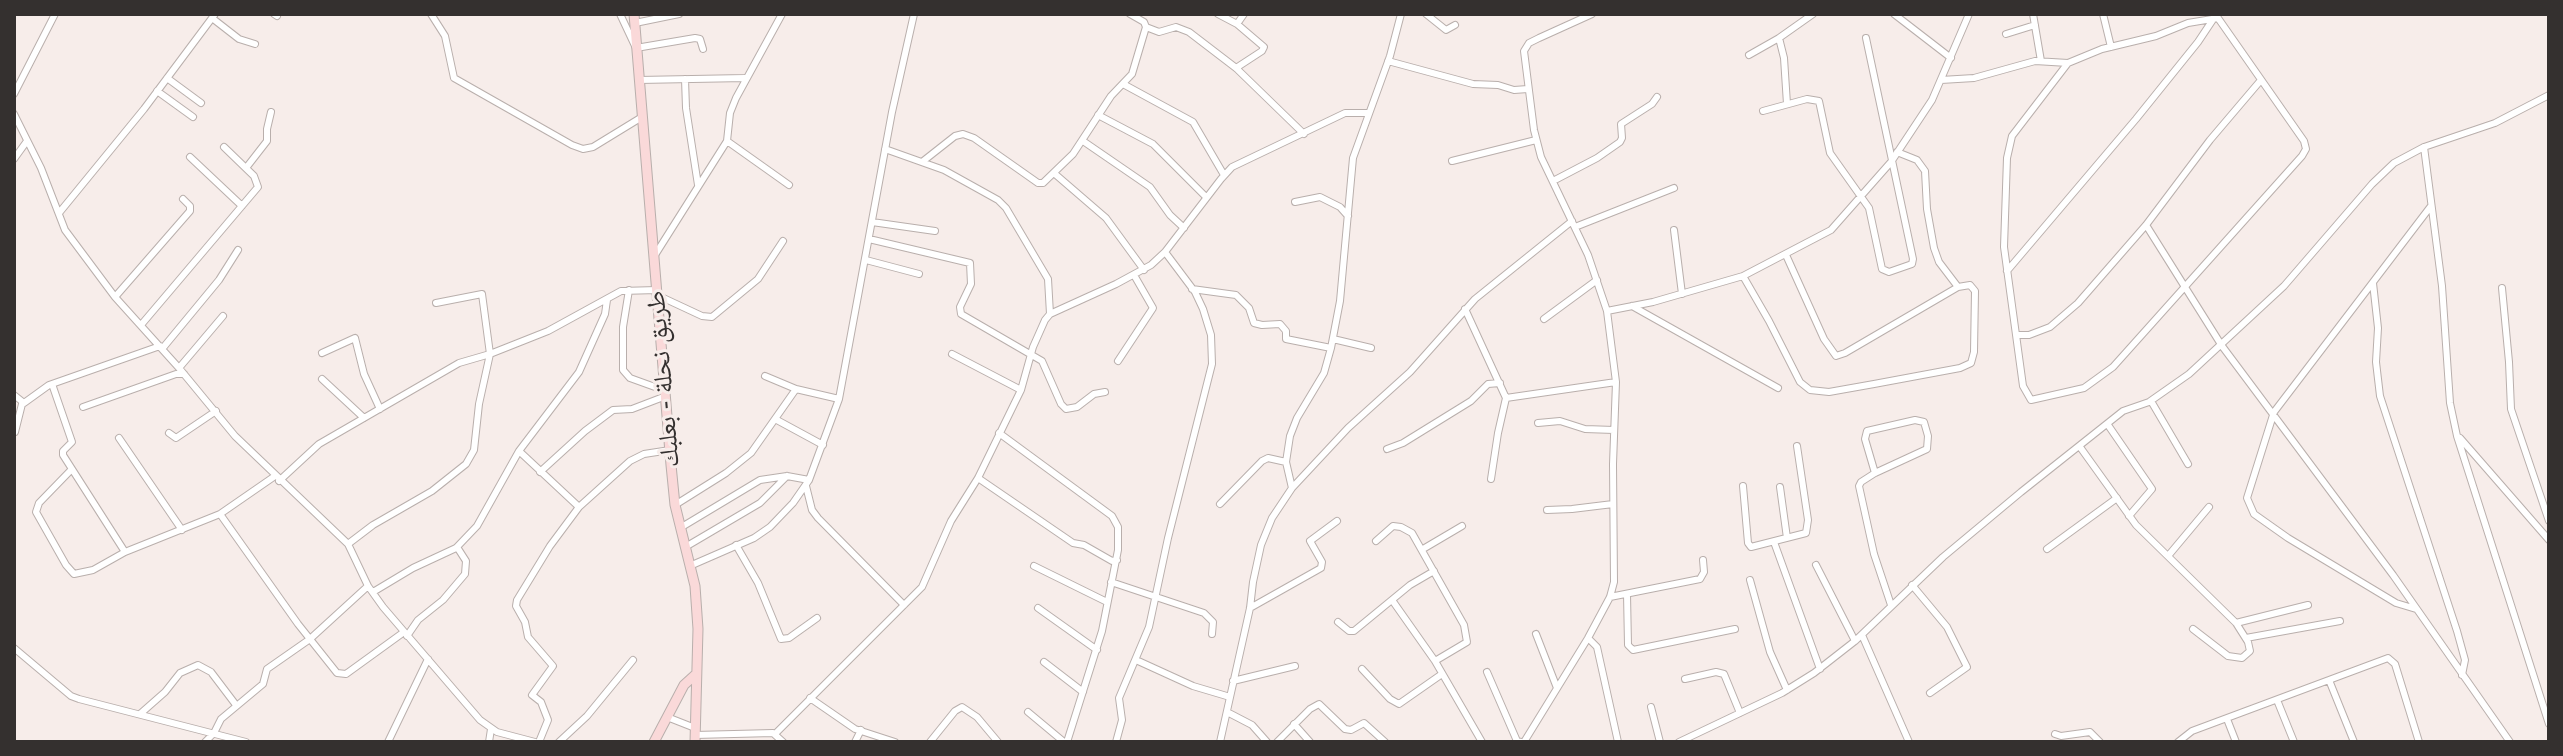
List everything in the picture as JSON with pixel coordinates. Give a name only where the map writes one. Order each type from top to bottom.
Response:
[{"type":"street","points":[[14,94],[55,14]]},
{"type":"street","points":[[431,14],[445,36],[454,78],[572,145],[583,149],[593,147],[642,117]]},
{"type":"street","points":[[620,14],[636,48],[695,38],[700,39],[703,49]]},
{"type":"street","points":[[635,18],[679,14]]},
{"type":"street","points":[[655,255],[727,141],[730,113],[745,78],[782,14]]},
{"type":"street","points":[[692,565],[754,538],[770,527],[808,483],[839,399],[885,149],[914,14]]},
{"type":"street","points":[[922,162],[955,136],[963,134],[999,154],[1038,183],[1043,183],[1055,174],[1083,141],[1098,115],[1132,74],[1146,27],[1144,22],[1130,14]]},
{"type":"street","points":[[1218,14],[1237,24],[1264,49],[1236,68]]},
{"type":"street","points":[[1237,24],[1244,14]]},
{"type":"street","points":[[1292,488],[1286,462],[1290,436],[1324,373],[1333,339],[1340,301],[1353,158],[1388,61],[1401,14]]},
{"type":"street","points":[[1426,14],[1446,30],[1455,25]]},
{"type":"street","points":[[1487,672],[1517,741],[1523,742],[1588,638],[1610,597],[1614,582],[1616,382],[1607,311],[1597,280],[1536,140],[1524,61],[1526,46],[1592,14]]},
{"type":"street","points":[[1749,55],[1813,14]]},
{"type":"street","points":[[1894,14],[1951,58]]},
{"type":"street","points":[[1607,311],[1743,276],[1831,230],[1891,162],[1932,100],[1969,14]]},
{"type":"street","points":[[2033,14],[2041,61]]},
{"type":"street","points":[[2103,14],[2111,47]]},
{"type":"street","points":[[59,213],[214,16],[245,42],[255,44]]},
{"type":"street","name":"طريق نحلة - بعلبك","points":[[635,18],[651,245],[655,255],[675,505],[692,565],[698,629],[695,735]]},
{"type":"street","points":[[2007,271],[2136,119],[2214,18]]},
{"type":"street","points":[[2218,18],[2304,141],[2306,149],[2275,189],[2113,367],[2094,383],[2036,401],[2029,398],[2023,386],[2007,271],[2004,223],[2009,143],[2068,63],[2082,55],[2111,47],[2218,18]]},
{"type":"street","points":[[2006,34],[2035,25]]},
{"type":"street","points":[[1146,27],[1162,33],[1176,27],[1184,29],[1236,68],[1304,134]]},
{"type":"street","points":[[1779,38],[1784,58],[1787,104]]},
{"type":"street","points":[[1763,111],[1814,98],[1819,101],[1830,153],[1869,208],[1883,270],[1889,272],[1912,264],[1913,256],[1866,38]]},
{"type":"street","points":[[1388,61],[1473,84],[1528,89]]},
{"type":"street","points":[[1941,80],[1974,78],[2041,61],[2068,63]]},
{"type":"street","points":[[167,78],[201,103]]},
{"type":"street","points":[[639,80],[745,78]]},
{"type":"street","points":[[685,79],[686,108],[698,185]]},
{"type":"street","points":[[2017,335],[2042,331],[2062,318],[2146,225],[2210,140],[2261,80]]},
{"type":"street","points":[[1123,84],[1193,122],[1224,175]]},
{"type":"street","points":[[157,91],[193,117]]},
{"type":"street","points":[[1679,742],[1787,690],[1820,669],[1862,635],[1912,585],[1982,523],[2128,409],[2151,401],[2189,374],[2284,286],[2394,163],[2424,147],[2495,123],[2549,95]]},
{"type":"street","points":[[1553,181],[1620,142],[1621,124],[1657,97]]},
{"type":"street","points":[[246,168],[267,141],[271,112]]},
{"type":"street","points":[[770,742],[773,733],[904,605],[928,577],[951,521],[978,478],[1021,390],[1041,326],[1050,314],[1144,270],[1165,252],[1232,167],[1345,113],[1368,113]]},
{"type":"street","points":[[14,114],[65,230],[115,297],[235,436],[348,544],[371,589],[406,634],[491,729],[537,742],[547,723],[541,702],[532,695],[553,666],[528,637],[516,602],[550,546],[579,507],[630,461],[644,454],[670,450]]},
{"type":"street","points":[[1098,115],[1153,144],[1206,197]]},
{"type":"street","points":[[1452,161],[1536,140]]},
{"type":"street","points":[[14,159],[27,141]]},
{"type":"street","points":[[727,141],[789,185]]},
{"type":"street","points":[[1083,141],[1150,187],[1170,215],[1184,228]]},
{"type":"street","points":[[141,325],[258,187],[256,179],[224,147]]},
{"type":"street","points":[[2424,147],[2442,286],[2450,403],[2457,436],[2549,724]]},
{"type":"street","points":[[885,149],[976,186],[1006,208],[1048,279],[1050,314]]},
{"type":"street","points":[[1897,152],[1917,160],[1925,171],[1934,248],[1947,275],[1958,287]]},
{"type":"street","points":[[190,157],[242,206]]},
{"type":"street","points":[[1055,174],[1106,218],[1144,270]]},
{"type":"street","points":[[1226,742],[1220,739],[1261,545],[1272,518],[1292,488],[1348,428],[1410,372],[1465,309],[1505,273],[1573,224],[1674,188]]},
{"type":"street","points":[[1295,202],[1320,197],[1340,207],[1348,216]]},
{"type":"street","points":[[115,297],[190,211],[190,206],[183,199]]},
{"type":"street","points":[[2416,609],[2387,598],[2288,538],[2251,510],[2248,493],[2274,412],[2431,206]]},
{"type":"street","points":[[872,222],[935,231]]},
{"type":"street","points":[[2146,225],[2222,346],[2274,412],[2510,742]]},
{"type":"street","points":[[1674,230],[1682,294]]},
{"type":"street","points":[[869,239],[970,263],[971,284],[960,312],[1042,361],[1066,409],[1077,407],[1094,394],[1105,392]]},
{"type":"street","points":[[71,470],[36,510],[66,565],[74,574],[79,574],[220,514],[277,478],[310,450],[459,363],[548,331],[621,291],[657,292],[702,316],[712,317],[758,279],[783,241]]},
{"type":"street","points":[[15,432],[22,404],[52,384],[161,348],[219,280],[238,250]]},
{"type":"street","points":[[1116,742],[1122,720],[1119,698],[1149,627],[1212,364],[1207,321],[1192,289],[1165,252]]},
{"type":"street","points":[[1743,276],[1806,388],[1817,391],[1874,384],[1968,365],[1974,352],[1975,291],[1970,285],[1958,287],[1836,356],[1824,339],[1786,255]]},
{"type":"street","points":[[866,260],[919,274]]},
{"type":"street","points":[[1118,361],[1153,308],[1134,275]]},
{"type":"street","points":[[1544,319],[1597,280]]},
{"type":"street","points":[[2373,283],[2380,396],[2457,631],[2465,660],[2462,675]]},
{"type":"street","points":[[2502,288],[2511,409],[2549,521]]},
{"type":"street","points":[[1192,289],[1236,295],[1249,308],[1254,323],[1280,324],[1286,331],[1286,339],[1331,348]]},
{"type":"street","points":[[629,290],[623,327],[623,370],[630,378],[667,393]]},
{"type":"street","points":[[348,544],[373,525],[432,491],[466,464],[474,450],[479,404],[490,354],[482,294],[436,303]]},
{"type":"street","points":[[205,742],[236,705],[263,684],[267,669],[310,639],[371,589],[457,547],[477,526],[519,451],[579,372],[605,314],[607,300]]},
{"type":"street","points":[[1632,306],[1778,388]]},
{"type":"street","points":[[1465,309],[1506,398],[1491,479]]},
{"type":"street","points":[[83,407],[182,371],[223,316]]},
{"type":"street","points":[[322,353],[355,338],[364,374],[380,409]]},
{"type":"street","points":[[1333,339],[1371,348]]},
{"type":"street","points":[[952,354],[1021,390]]},
{"type":"street","points":[[765,376],[796,389],[839,399]]},
{"type":"street","points":[[322,379],[364,418]]},
{"type":"street","points":[[1506,398],[1616,382]]},
{"type":"street","points":[[1387,449],[1403,443],[1471,401],[1488,384],[1500,383]]},
{"type":"street","points":[[52,384],[72,442],[63,453],[125,552]]},
{"type":"street","points":[[675,505],[738,464],[761,441],[796,389]]},
{"type":"street","points":[[540,472],[613,410],[632,409],[667,393]]},
{"type":"street","points":[[14,395],[22,404]]},
{"type":"street","points":[[2151,401],[2188,464]]},
{"type":"street","points":[[169,433],[176,438],[216,411]]},
{"type":"street","points":[[775,419],[823,445]]},
{"type":"street","points":[[1875,473],[1865,439],[1867,431],[1915,420],[1924,422],[1928,436],[1927,449],[1875,473],[1859,486],[1874,554],[1891,605]]},
{"type":"street","points":[[1538,423],[1560,421],[1585,429],[1614,430]]},
{"type":"street","points":[[2108,425],[2152,489],[2129,516]]},
{"type":"street","points":[[999,433],[1112,516],[1117,523],[1120,539],[1097,650],[1066,742],[1028,712]]},
{"type":"street","points":[[2457,436],[2549,540]]},
{"type":"street","points":[[119,438],[182,530]]},
{"type":"street","points":[[1743,486],[1750,545],[1753,548],[1806,533],[1808,527],[1797,446]]},
{"type":"street","points":[[2080,447],[2129,516],[2236,623],[2249,644],[2249,654],[2242,658],[2231,657],[2220,652],[2193,629]]},
{"type":"street","points":[[519,451],[579,507]]},
{"type":"street","points":[[1220,504],[1262,461],[1268,458],[1286,462]]},
{"type":"street","points":[[680,528],[760,480],[787,476],[808,483]]},
{"type":"street","points":[[687,546],[760,503],[787,476]]},
{"type":"street","points":[[978,478],[1073,543],[1084,545],[1112,561],[1117,560]]},
{"type":"street","points":[[808,483],[812,510],[818,518],[904,605]]},
{"type":"street","points":[[1780,487],[1787,538]]},
{"type":"street","points":[[2047,549],[2117,498]]},
{"type":"street","points":[[1547,510],[1613,504]]},
{"type":"street","points":[[2168,556],[2209,507]]},
{"type":"street","points":[[220,514],[310,639],[341,675],[406,634],[443,600],[465,574],[466,561],[457,547]]},
{"type":"street","points":[[1250,608],[1321,568],[1322,562],[1310,541],[1337,521]]},
{"type":"street","points":[[1376,541],[1393,526],[1412,533],[1464,625],[1468,639],[1465,644],[1435,661]]},
{"type":"street","points":[[1423,549],[1462,526]]},
{"type":"street","points":[[1774,542],[1820,669]]},
{"type":"street","points":[[736,545],[758,583],[781,639],[789,638],[817,618]]},
{"type":"street","points":[[1610,597],[1700,579],[1704,572],[1703,560]]},
{"type":"street","points":[[1816,565],[1855,641]]},
{"type":"street","points":[[1034,566],[1107,602]]},
{"type":"street","points":[[1338,622],[1349,631],[1354,631],[1434,571]]},
{"type":"street","points":[[1750,580],[1770,652],[1787,690]]},
{"type":"street","points":[[1111,582],[1208,616],[1213,622],[1212,634]]},
{"type":"street","points":[[1912,585],[1947,627],[1967,667],[1930,693]]},
{"type":"street","points":[[1627,594],[1628,645],[1633,650],[1735,629]]},
{"type":"street","points":[[1392,600],[1435,661],[1482,742]]},
{"type":"street","points":[[2236,623],[2308,605]]},
{"type":"street","points":[[1038,608],[1097,650]]},
{"type":"street","points":[[2246,638],[2340,621]]},
{"type":"street","points":[[1536,634],[1557,688]]},
{"type":"street","points":[[1862,635],[1909,742]]},
{"type":"street","points":[[1588,638],[1597,647],[1618,742]]},
{"type":"street","points":[[14,648],[71,696],[246,742]]},
{"type":"street","points":[[388,742],[428,659]]},
{"type":"street","points":[[2178,742],[2192,731],[2383,659],[2393,661],[2419,742]]},
{"type":"street","points":[[559,742],[587,716],[633,660]]},
{"type":"street","points":[[1136,660],[1193,686],[1230,697]]},
{"type":"street","points":[[1044,662],[1083,692]]},
{"type":"street","points":[[140,714],[165,692],[180,673],[198,665],[211,672],[236,705]]},
{"type":"street","points":[[1233,681],[1295,666]]},
{"type":"street","points":[[1362,669],[1390,699],[1399,704],[1442,674]]},
{"type":"street","points":[[1685,679],[1716,672],[1724,674],[1740,713]]},
{"type":"street","points":[[654,742],[684,685],[695,675]]},
{"type":"street","points":[[2329,680],[2354,742]]},
{"type":"street","points":[[810,698],[855,729],[895,742]]},
{"type":"street","points":[[2277,700],[2294,742]]},
{"type":"street","points":[[1277,742],[1319,704],[1345,729],[1351,730],[1364,723],[1385,742]]},
{"type":"street","points":[[930,742],[955,711],[962,707],[977,717],[998,742]]},
{"type":"street","points":[[1651,707],[1660,742]]},
{"type":"street","points":[[1227,712],[1252,725],[1267,742]]},
{"type":"street","points":[[667,717],[695,735],[773,733],[783,742]]},
{"type":"street","points":[[2227,719],[2236,742]]},
{"type":"street","points":[[1294,724],[1310,742]]},
{"type":"street","points":[[489,742],[491,729]]},
{"type":"street","points":[[855,742],[861,730]]},
{"type":"street","points":[[2055,734],[2090,732],[2100,742]]}]
